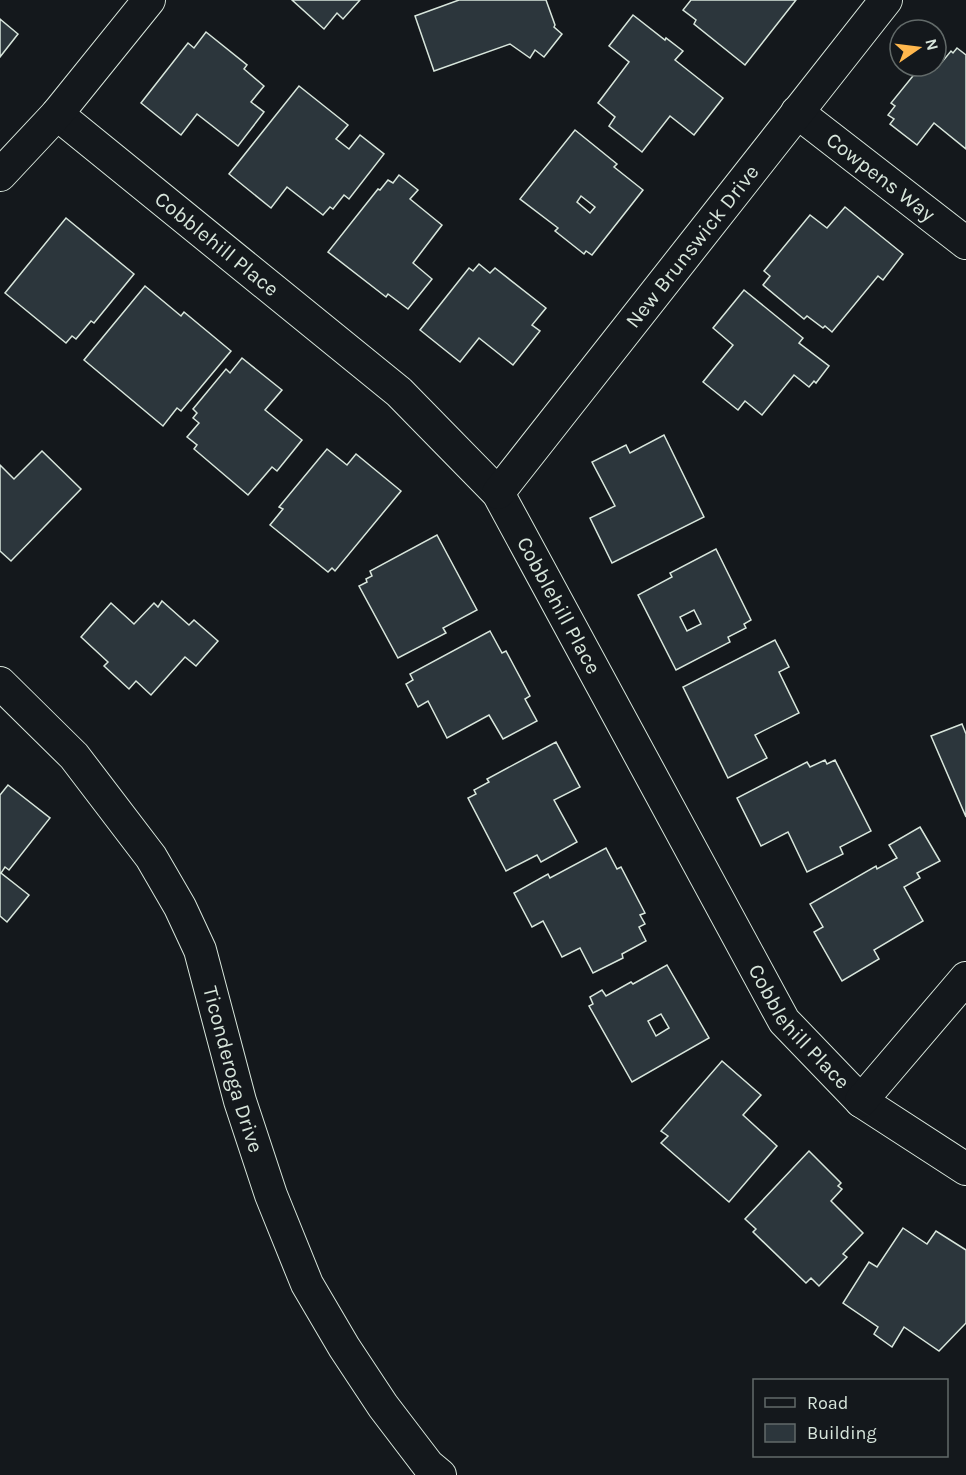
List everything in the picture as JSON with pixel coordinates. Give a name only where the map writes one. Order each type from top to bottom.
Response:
[{"type":"street","points":[[0,175],[57,114],[148,0]]},
{"type":"street","name":"New Brunswick Drive","points":[[498,493],[886,0]]},
{"type":"street","name":"Cowpens Way","points":[[797,112],[966,243]]},
{"type":"street","name":"Cobblehill Place","points":[[57,114],[399,392],[498,493],[784,1021],[861,1101],[966,1169]]},
{"type":"street","name":"Ticonderoga Drive","points":[[0,683],[74,756],[151,857],[180,907],[200,950],[240,1101],[271,1195],[308,1284],[344,1347],[383,1406],[429,1465],[440,1475]]},
{"type":"street","points":[[861,1101],[966,978]]},
{"type":"building","points":[[292,0],[360,0],[343,19],[337,13],[324,29]]},
{"type":"building","points":[[459,0],[546,0],[554,27],[562,34],[544,57],[535,50],[530,58],[510,44],[434,71],[415,16]]},
{"type":"building","points":[[691,0],[796,0],[745,65],[694,24],[696,20],[683,10]]},
{"type":"building","points":[[633,15],[683,51],[675,60],[723,98],[694,135],[670,116],[642,152],[609,126],[615,117],[598,103],[629,62],[609,46]]},
{"type":"building","points":[[0,19],[18,34],[0,57]]},
{"type":"building","points":[[206,32],[247,65],[244,69],[264,86],[251,102],[264,112],[238,146],[197,114],[181,135],[141,103],[188,43],[194,48]]},
{"type":"building","points":[[957,48],[966,55],[966,149],[934,123],[917,145],[890,124],[894,119],[888,115],[895,106],[891,103],[911,78],[948,78],[948,55],[951,51],[953,53]]},
{"type":"building","points":[[299,86],[348,125],[336,139],[349,149],[360,135],[384,154],[349,199],[344,195],[333,209],[330,207],[323,215],[287,187],[271,208],[229,174]]},
{"type":"building","points":[[575,130],[617,164],[614,167],[643,190],[592,255],[586,251],[584,254],[555,231],[558,228],[520,199]],"holes":[[[581,196],[595,207],[590,213],[577,202]]]},
{"type":"building","points":[[399,175],[418,190],[410,199],[442,225],[413,263],[432,279],[408,309],[388,294],[386,297],[328,252],[378,189],[380,190],[388,180],[393,183]]},
{"type":"building","points":[[845,207],[903,254],[883,280],[878,276],[832,332],[807,316],[804,319],[763,285],[770,276],[764,271],[810,215],[827,228]]},
{"type":"building","points":[[66,218],[134,274],[94,323],[91,321],[76,339],[72,336],[66,343],[5,293]]},
{"type":"building","points":[[479,264],[490,273],[495,268],[546,308],[532,325],[540,331],[513,365],[479,338],[460,362],[420,330],[469,268],[473,271]]},
{"type":"building","points":[[145,286],[181,316],[184,312],[231,351],[181,411],[177,408],[163,426],[84,360]]},
{"type":"building","points":[[744,290],[803,338],[799,343],[829,366],[816,383],[814,381],[809,387],[794,375],[762,415],[745,401],[738,410],[703,382],[733,345],[713,328]]},
{"type":"building","points":[[242,358],[282,390],[265,410],[302,440],[277,471],[272,467],[248,495],[194,449],[197,445],[187,437],[199,423],[193,418],[197,413],[193,409],[226,369],[230,373]]},
{"type":"building","points":[[664,435],[704,517],[612,563],[590,518],[615,506],[592,462],[626,445],[630,453]]},
{"type":"building","points":[[327,449],[347,465],[356,454],[401,491],[335,571],[332,568],[328,572],[270,525],[283,509],[279,507]]},
{"type":"building","points":[[42,451],[81,489],[11,561],[0,551],[0,465],[14,479]]},
{"type":"building","points":[[437,535],[477,610],[443,628],[446,633],[398,658],[359,586],[372,576],[370,571]]},
{"type":"building","points":[[716,549],[751,620],[744,624],[746,628],[728,637],[730,642],[676,670],[638,595],[672,577],[670,573]],"holes":[[[694,610],[701,624],[687,631],[680,617]]]},
{"type":"building","points":[[162,601],[189,625],[194,620],[218,641],[196,666],[185,657],[151,695],[136,681],[129,689],[104,666],[108,662],[81,637],[111,603],[134,624],[154,603],[158,607]]},
{"type":"building","points":[[490,631],[502,653],[506,651],[530,696],[525,699],[537,721],[503,739],[489,715],[447,738],[428,701],[418,707],[406,684],[413,680],[410,674]]},
{"type":"building","points":[[775,640],[789,667],[779,672],[799,713],[755,735],[767,758],[728,778],[683,687]]},
{"type":"building","points":[[962,724],[966,734],[966,817],[931,736]]},
{"type":"building","points":[[556,742],[580,787],[554,800],[577,842],[541,862],[537,855],[506,871],[468,798],[476,794],[474,790],[489,782],[487,779]]},
{"type":"building","points":[[825,760],[827,764],[835,760],[871,831],[840,847],[843,854],[807,872],[788,832],[761,846],[737,798],[807,762],[810,767]]},
{"type":"building","points":[[8,785],[50,818],[9,870],[5,867],[1,873],[29,895],[7,922],[0,916],[0,795]]},
{"type":"building","points":[[920,827],[940,861],[917,873],[920,878],[904,887],[923,921],[874,950],[879,959],[842,981],[814,932],[823,927],[810,904],[876,866],[877,869],[897,858],[889,845]]},
{"type":"building","points":[[606,848],[617,869],[621,867],[645,913],[640,915],[645,924],[639,927],[646,941],[622,954],[623,958],[593,973],[580,948],[562,957],[543,921],[532,927],[514,893],[548,874],[550,878]]},
{"type":"building","points":[[667,965],[709,1038],[632,1082],[589,1006],[593,1004],[590,997],[602,990],[606,996],[631,982],[633,984]],"holes":[[[661,1014],[669,1028],[656,1036],[648,1021]]]},
{"type":"building","points":[[722,1061],[761,1095],[743,1115],[777,1146],[729,1202],[661,1143],[668,1136],[661,1131]]},
{"type":"building","points":[[809,1151],[841,1183],[838,1186],[842,1189],[831,1201],[863,1233],[843,1254],[847,1257],[819,1286],[811,1278],[806,1283],[753,1232],[756,1229],[745,1219]]},
{"type":"building","points":[[903,1228],[927,1244],[936,1231],[966,1250],[966,1323],[939,1351],[904,1327],[892,1347],[874,1334],[878,1327],[843,1303],[869,1262],[877,1267]]}]
